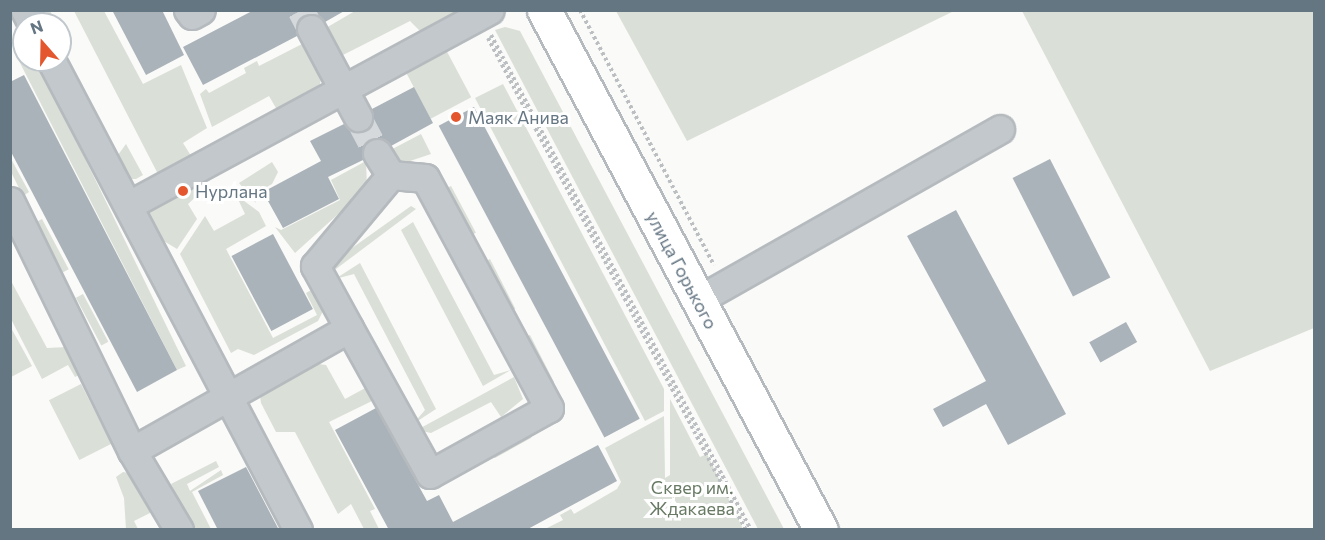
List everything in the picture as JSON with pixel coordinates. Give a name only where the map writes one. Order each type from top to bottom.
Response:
[{"type":"main road","name":"улица Горького","points":[[544,10],[821,530]]},
{"type":"lane","points":[[188,10],[192,15],[201,10]]},
{"type":"lane","points":[[129,205],[344,89],[486,20]]},
{"type":"lane","points":[[311,29],[358,117]]},
{"type":"lane","points":[[57,72],[298,530]]},
{"type":"lane","points":[[698,300],[1000,129]]},
{"type":"lane","points":[[384,164],[425,178],[549,408],[430,474],[349,328],[315,266],[384,164]]},
{"type":"lane","points":[[10,201],[132,451],[179,530]]},
{"type":"lane","points":[[132,451],[228,393],[349,328]]},
{"type":"path","points":[[486,20],[746,530]]},
{"type":"path","points":[[486,20],[751,530]]},
{"type":"green space","points":[[464,10],[425,36],[410,21],[341,56],[344,67],[319,32],[355,11]]},
{"type":"green space","points":[[74,11],[104,11],[143,84],[181,65],[207,128],[183,143],[193,159],[159,176]]},
{"type":"green space","points":[[616,11],[954,11],[687,141]]},
{"type":"green space","points":[[1022,11],[1314,11],[1314,328],[1210,371]]},
{"type":"green space","points":[[505,27],[520,31],[784,529],[758,529],[495,30]]},
{"type":"green space","points":[[306,42],[322,76],[318,91],[280,115],[269,96],[212,127],[200,94],[206,89],[209,93],[246,73],[244,68],[257,61],[259,66]]},
{"type":"green space","points":[[444,46],[471,97],[431,119],[403,68]]},
{"type":"green space","points":[[25,72],[43,72],[186,366],[177,370]]},
{"type":"green space","points":[[503,84],[664,389],[664,411],[645,421],[475,98]]},
{"type":"green space","points":[[421,134],[431,154],[401,164],[381,155]]},
{"type":"green space","points":[[126,144],[143,175],[136,179],[126,179],[110,166]]},
{"type":"green space","points":[[10,157],[29,192],[23,196],[11,172]]},
{"type":"green space","points":[[366,161],[367,188],[295,253],[275,227],[281,230],[340,200],[331,180]]},
{"type":"green space","points":[[272,162],[278,172],[272,184],[253,195],[256,203],[239,183]]},
{"type":"green space","points":[[451,186],[476,233],[471,236],[446,189]]},
{"type":"green space","points":[[189,187],[201,192],[188,204],[197,219],[177,249],[157,237],[145,215],[148,208]]},
{"type":"green space","points":[[236,195],[259,212],[266,226],[226,249],[273,338],[317,315],[306,293],[311,290],[324,309],[318,321],[254,355],[238,349],[231,353],[180,254],[205,216],[214,231],[245,214]]},
{"type":"green space","points":[[411,206],[416,209],[332,272],[338,258]]},
{"type":"green space","points":[[42,219],[69,269],[63,273],[36,222]]},
{"type":"green space","points":[[413,222],[494,375],[511,370],[483,386],[401,230]]},
{"type":"green space","points":[[490,259],[515,309],[509,312],[484,262]]},
{"type":"green space","points":[[360,263],[436,409],[413,424],[425,410],[354,274],[335,279]]},
{"type":"green space","points":[[10,279],[47,348],[67,347],[81,374],[75,377],[68,365],[42,379],[11,319]]},
{"type":"green space","points":[[83,294],[108,342],[101,345],[76,298]]},
{"type":"green space","points":[[10,326],[32,366],[11,377],[10,377]]},
{"type":"green space","points":[[530,335],[554,382],[549,385],[524,338]]},
{"type":"green space","points":[[319,364],[326,365],[345,399],[369,386],[374,400],[329,422],[375,509],[370,511],[379,529],[364,529],[351,504],[338,514],[295,432],[276,432],[261,403],[260,396],[289,381],[287,375]]},
{"type":"green space","points":[[514,377],[523,399],[501,417],[491,402],[431,433],[417,430]]},
{"type":"green space","points":[[81,384],[111,444],[79,460],[49,400]]},
{"type":"green space","name":"Сквер им. Ждакаева","points":[[670,399],[700,457],[707,454],[743,529],[545,529],[563,520],[560,515],[571,509],[574,514],[617,489],[621,482],[605,448],[664,416],[665,478],[670,475]]},
{"type":"green space","points":[[534,431],[531,438],[495,458],[487,455]]},
{"type":"green space","points":[[216,461],[219,467],[187,484],[190,491],[221,470],[223,475],[192,492],[211,529],[194,529],[171,484]]},
{"type":"green space","points":[[123,472],[134,474],[156,510],[134,521],[138,529],[126,529],[124,498],[116,477]]},
{"type":"building","points":[[112,10],[162,10],[184,55],[146,75]]},
{"type":"building","points":[[254,10],[346,10],[325,22],[304,15],[297,21],[297,36],[203,85],[183,47]]},
{"type":"building","points":[[24,75],[177,370],[137,392],[10,150],[10,82]]},
{"type":"building","points":[[414,87],[433,123],[391,146],[384,139],[368,140],[363,160],[328,177],[339,199],[283,228],[263,192],[321,161],[310,141],[344,124],[350,131],[365,131],[372,125],[372,109]]},
{"type":"building","points":[[474,107],[640,419],[604,437],[439,126]]},
{"type":"building","points":[[1050,159],[1110,278],[1073,297],[1013,178]]},
{"type":"building","points":[[956,210],[1066,414],[1008,445],[986,404],[943,427],[933,409],[986,381],[907,236]]},
{"type":"building","points":[[273,234],[313,309],[271,331],[232,256]]},
{"type":"building","points":[[1126,322],[1137,342],[1100,362],[1089,342]]},
{"type":"building","points":[[376,408],[427,501],[439,495],[453,522],[598,445],[617,481],[526,530],[389,530],[335,430]]},
{"type":"building","points":[[246,467],[279,530],[218,530],[198,491]]},
{"type":"tunnel","points":[[301,10],[311,29]]},
{"type":"tunnel","points":[[358,117],[377,153]]},
{"type":"place","name":"Маяк Анива","points":[[456,117]]},
{"type":"place","name":"Нурлана","points":[[183,191]]}]
